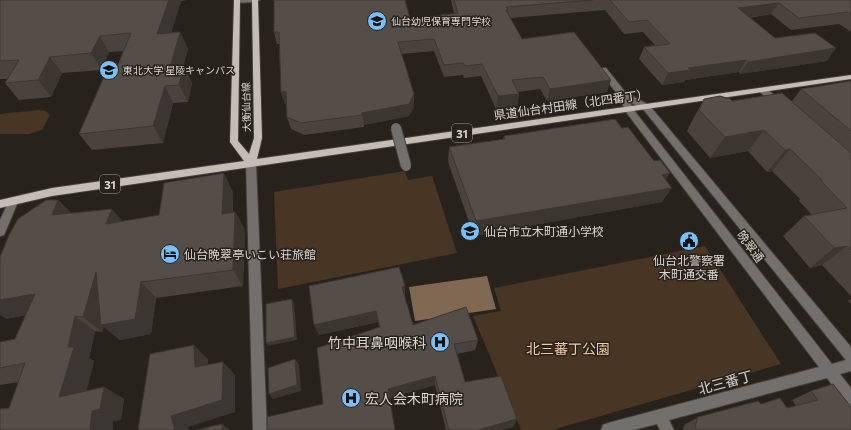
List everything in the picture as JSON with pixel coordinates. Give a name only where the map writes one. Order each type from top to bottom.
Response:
[{"type":"main road","name":"大衡仙台線","points":[[251,163],[258,138],[256,0]]},
{"type":"main road","name":"大衡仙台線","points":[[237,1],[234,142],[251,163]]},
{"type":"main road","name":"県道仙台村田線（北四番丁）","points":[[251,163],[630,110],[851,77]]},
{"type":"main road","name":"31","points":[[0,204],[52,192],[251,163]]},
{"type":"street","points":[[237,1],[256,0]]},
{"type":"street","points":[[600,66],[623,94],[646,107]]},
{"type":"street","points":[[763,90],[784,108]]},
{"type":"street","name":"晩翠通","points":[[623,94],[630,110],[851,399]]},
{"type":"street","name":"晩翠通","points":[[646,107],[851,357]]},
{"type":"street","points":[[396,128],[406,166]]},
{"type":"street","points":[[251,163],[260,430]]},
{"type":"street","points":[[0,232],[14,202]]},
{"type":"street","name":"北三番丁","points":[[608,430],[851,365]]},
{"type":"street","points":[[660,416],[667,430]]},
{"type":"green space","points":[[39,110],[46,111],[50,115],[42,130],[29,134],[0,134],[0,114]]},
{"type":"green space","points":[[405,171],[408,180],[432,176],[457,253],[278,289],[274,192]]},
{"type":"green space","name":"北三蕃丁公園","points":[[705,246],[781,364],[552,430],[521,430],[473,316],[501,311],[494,288]]},
{"type":"shaded area","points":[[487,276],[496,309],[415,321],[409,287]]},
{"type":"building","points":[[0,0],[169,0],[157,34],[180,32],[170,68],[184,66],[179,85],[165,86],[153,126],[79,134],[106,72],[115,72],[131,33],[100,36],[91,53],[50,57],[38,80],[5,83],[19,60],[0,61]]},
{"type":"building","points":[[274,0],[405,0],[410,19],[458,13],[454,0],[593,0],[506,7],[508,10],[506,10],[522,39],[574,32],[611,80],[550,89],[543,77],[512,80],[519,94],[498,96],[482,64],[465,66],[463,63],[444,65],[434,39],[398,42],[414,94],[409,104],[362,113],[362,115],[301,123],[287,117],[286,91],[281,92],[279,32],[274,32]]},
{"type":"building","points":[[610,0],[851,0],[851,14],[848,12],[799,18],[779,3],[738,8],[775,38],[815,33],[836,48],[748,62],[746,60],[688,68],[690,70],[668,73],[644,47],[670,44],[647,20],[629,22]]},
{"type":"building","points":[[851,81],[851,131],[801,89]]},
{"type":"building","points":[[782,93],[851,153],[851,250],[847,246],[834,248],[804,216],[847,208],[820,180],[822,180],[790,149],[785,150],[764,130],[725,137],[699,110],[704,99],[720,96],[732,101]]},
{"type":"building","points":[[615,119],[622,128],[628,127],[654,161],[660,160],[670,173],[662,175],[672,188],[476,221],[449,147],[505,139],[504,136]]},
{"type":"building","points":[[224,173],[222,214],[235,212],[233,270],[141,282],[135,319],[101,325],[96,272],[83,317],[75,316],[68,347],[74,347],[59,397],[104,387],[100,409],[92,411],[90,430],[0,430],[0,409],[9,408],[25,363],[0,368],[0,342],[15,339],[35,294],[0,300],[0,257],[9,235],[18,219],[46,200],[58,200],[52,215],[112,209],[106,224],[159,215],[164,183]]},
{"type":"building","points":[[399,267],[405,286],[402,287],[413,325],[466,307],[478,340],[454,344],[465,382],[501,376],[517,419],[477,430],[449,430],[435,376],[388,389],[395,430],[267,430],[267,417],[323,404],[317,348],[380,327],[376,311],[314,325],[309,286]]},
{"type":"building","points":[[292,299],[295,337],[266,343],[266,304]]},
{"type":"building","points":[[194,345],[195,367],[223,362],[222,400],[171,416],[175,430],[138,430],[150,354]]},
{"type":"building","points":[[295,359],[297,385],[269,394],[268,368]]},
{"type":"building","points":[[833,384],[851,407],[851,430],[697,430],[695,427],[698,417],[758,401],[761,404],[780,398],[787,408],[818,400],[811,391]]},
{"type":"building","points":[[222,424],[222,430],[196,430]]},
{"type":"place","name":"仙台幼児保育専門学校","points":[[377,21]]},
{"type":"place","name":"東北大学 星陵キャンパス","points":[[109,70]]},
{"type":"place","name":"仙台市立木町通小学校","points":[[470,231]]},
{"type":"place","name":"仙台北警察署 木町通交番","points":[[689,241]]},
{"type":"place","name":"仙台晩翠亭いこい荘旅館","points":[[170,254]]},
{"type":"place","name":"竹中耳鼻咽喉科","points":[[440,342]]},
{"type":"place","name":"宏人会木町病院","points":[[351,398]]}]
